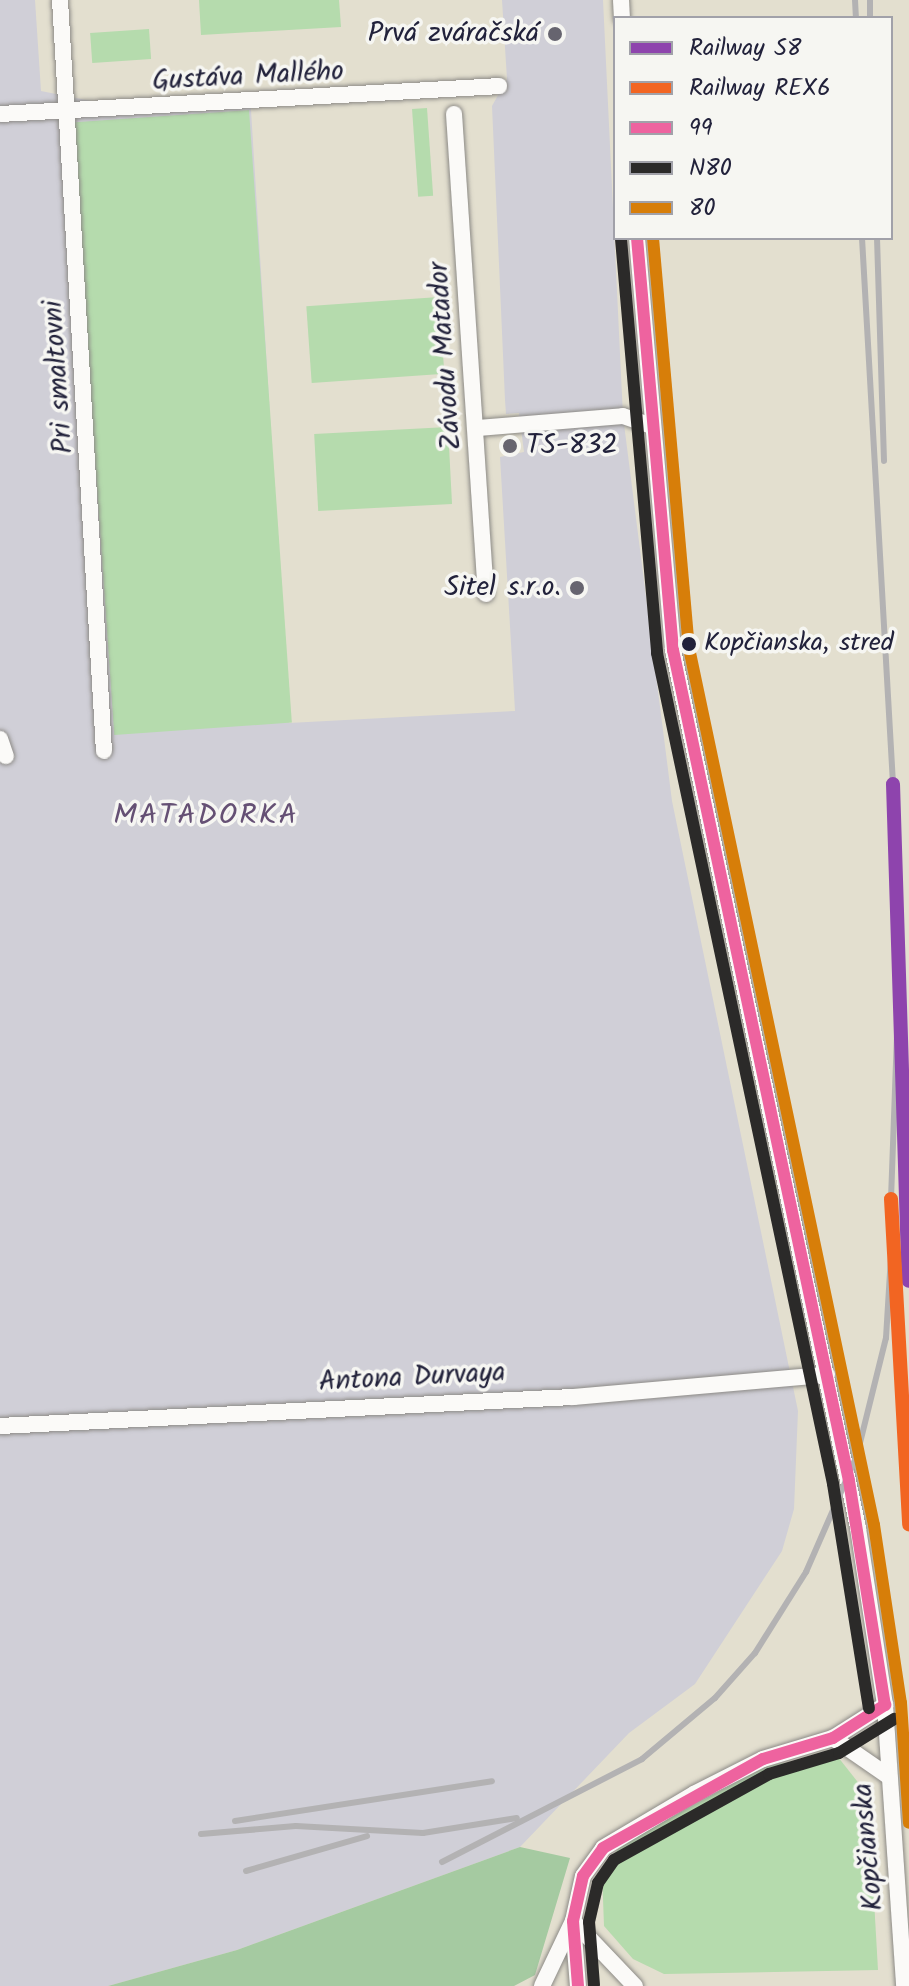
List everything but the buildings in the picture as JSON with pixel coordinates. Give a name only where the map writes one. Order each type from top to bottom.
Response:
[{"type":"street","name":"Pri smaltovni","points":[[60,0],[104,751]]},
{"type":"street","name":"Gustáva Mallého","points":[[0,114],[499,86]]},
{"type":"street","name":"Závodu Matador","points":[[454,114],[478,428],[486,594]]},
{"type":"street","name":"Kopčianska","points":[[637,240],[649,425],[673,650],[827,1375],[885,1705],[904,1986]]},
{"type":"street","points":[[478,428],[623,416],[649,425]]},
{"type":"street","points":[[0,739],[6,756]]},
{"type":"street","name":"Antona Durvaya","points":[[0,1426],[573,1397],[827,1375]]},
{"type":"street","points":[[542,1986],[573,1921],[586,1871],[616,1838],[763,1759],[833,1738],[885,1705]]},
{"type":"street","points":[[833,1738],[888,1776]]},
{"type":"street","points":[[573,1921],[578,1986]]},
{"type":"street","points":[[573,1921],[635,1986]]},
{"type":"shaded area","points":[[0,0],[35,0],[41,91],[96,102],[250,94],[289,723],[515,711],[500,457],[524,452],[519,413],[506,414],[505,400],[492,106],[507,79],[502,0],[603,0],[623,416],[672,801],[798,1411],[794,1509],[782,1551],[695,1684],[629,1733],[520,1847],[237,1950],[108,1986],[0,1986]]},
{"type":"green space","points":[[199,0],[339,0],[341,27],[201,35]]},
{"type":"green space","points":[[149,29],[151,59],[92,63],[90,33]]},
{"type":"green space","points":[[427,108],[433,196],[418,197],[412,109]]},
{"type":"green space","points":[[249,110],[292,723],[114,735],[71,122]]},
{"type":"green space","points":[[439,297],[444,374],[312,383],[306,306]]},
{"type":"green space","points":[[448,427],[452,504],[318,511],[314,434]]},
{"type":"green space","points":[[838,1757],[868,1795],[878,1970],[664,1974],[633,1959],[604,1926],[602,1871],[621,1845],[768,1765]]},
{"type":"green space","points":[[520,1847],[570,1858],[535,1975],[514,1986],[108,1986],[237,1950]]},
{"type":"railway","points":[[855,0],[856,16]]},
{"type":"railway","points":[[870,0],[870,16]]},
{"type":"railway","points":[[862,240],[893,784]]},
{"type":"railway","points":[[877,240],[884,461]]},
{"type":"railway","points":[[891,1199],[899,981]]},
{"type":"railway","points":[[904,1120],[909,1177]]},
{"type":"railway","points":[[442,1862],[642,1759],[715,1698],[755,1653],[806,1572],[857,1455],[886,1338],[893,1224]]},
{"type":"railway","points":[[235,1821],[492,1781]]},
{"type":"railway","points":[[201,1834],[296,1826],[423,1833],[517,1818]]},
{"type":"railway","points":[[246,1871],[367,1836]]},
{"type":"rail line","name":"S8","points":[[893,784],[909,1281]]},
{"type":"rail line","name":"REX6","points":[[891,1199],[909,1525]]},
{"type":"transit line","name":"N80","points":[[621,240],[657,653],[833,1484],[869,1708]]},
{"type":"transit line","name":"99","points":[[637,240],[673,650],[849,1481],[885,1705]]},
{"type":"transit line","name":"80","points":[[653,240],[689,648],[874,1525],[901,1703],[909,1823]]},
{"type":"transit line","name":"99","points":[[578,1986],[573,1921],[583,1876],[603,1848],[763,1759],[833,1738],[885,1705]]},
{"type":"transit line","name":"N80","points":[[594,1985],[589,1922],[598,1883],[614,1860],[769,1774],[839,1753],[894,1719]]},
{"type":"place","name":"Prvá zváračská","points":[[555,34]]},
{"type":"place","name":"TS-832","points":[[510,446]]},
{"type":"place","name":"Sitel s.r.o.","points":[[577,588]]},
{"type":"place","name":"Kopčianska, stred","points":[[689,644]]},
{"type":"district","name":"MATADORKA","points":[[206,816]]}]
